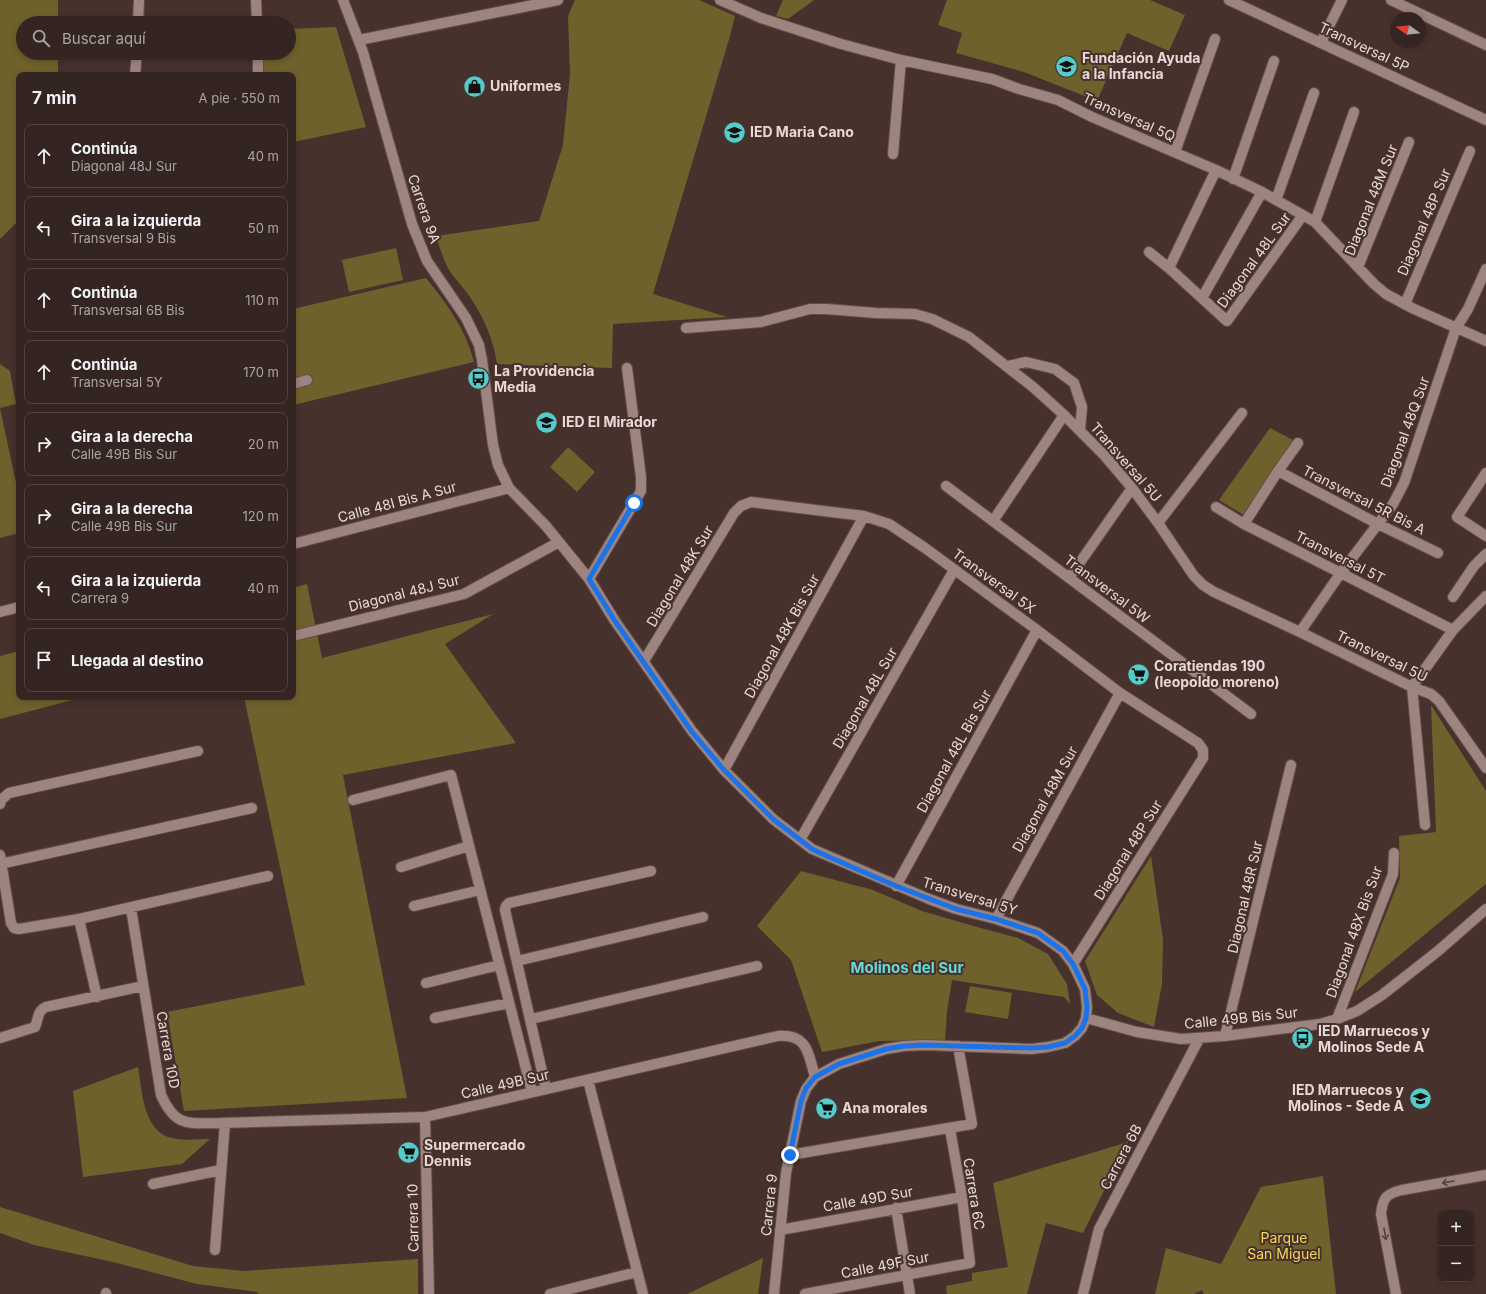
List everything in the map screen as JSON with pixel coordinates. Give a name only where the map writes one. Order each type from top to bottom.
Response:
[{"type":"street","points":[[138,16],[139,0]]},
{"type":"street","points":[[256,0],[257,16]]},
{"type":"street","name":"Carrera 9A","points":[[343,0],[359,40],[417,238],[427,260],[466,318],[478,345],[482,360],[493,445],[498,464],[509,488],[559,542],[589,579],[615,621],[644,661]]},
{"type":"street","points":[[359,40],[558,0]]},
{"type":"street","name":"Transversal 5Q","points":[[720,0],[761,18],[841,44],[901,60],[992,79],[1019,89],[1058,100],[1092,117],[1216,170],[1262,192],[1315,222],[1374,284],[1386,294],[1456,328],[1486,340]]},
{"type":"street","name":"Transversal 5P","points":[[1229,0],[1486,120]]},
{"type":"street","points":[[1321,42],[1342,0]]},
{"type":"street","points":[[1391,0],[1486,45]]},
{"type":"street","points":[[1175,152],[1215,39]]},
{"type":"street","points":[[135,72],[136,60]]},
{"type":"street","points":[[258,60],[258,72]]},
{"type":"street","points":[[893,154],[901,60]]},
{"type":"street","points":[[1233,179],[1274,61]]},
{"type":"street","points":[[1276,200],[1314,93]]},
{"type":"street","points":[[1315,222],[1354,112]]},
{"type":"street","name":"Diagonal 48M Sur","points":[[1358,267],[1409,142]]},
{"type":"street","name":"Diagonal 48P Sur","points":[[1405,304],[1470,151]]},
{"type":"street","points":[[1169,268],[1216,170]]},
{"type":"street","points":[[1149,252],[1202,298],[1262,192]]},
{"type":"street","name":"Diagonal 48L Sur","points":[[1202,298],[1227,320],[1303,215]]},
{"type":"street","name":"Diagonal 48Q Sur","points":[[1300,632],[1340,574],[1393,504],[1404,483],[1456,328],[1468,309],[1486,269]]},
{"type":"street","name":"Transversal 5U","points":[[686,328],[761,322],[810,309],[915,314],[932,319],[969,337],[1008,366],[1064,415],[1104,455],[1132,488],[1194,576],[1203,585],[1214,592],[1412,687],[1431,694],[1439,701],[1486,768]]},
{"type":"street","points":[[1008,366],[1026,362],[1055,369],[1074,383],[1082,407],[1080,430]]},
{"type":"street","points":[[589,579],[641,492],[641,477],[626,368]]},
{"type":"street","points":[[296,383],[307,380]]},
{"type":"street","points":[[1158,523],[1242,413]]},
{"type":"street","points":[[993,521],[1064,415]]},
{"type":"street","points":[[1244,524],[1298,443]]},
{"type":"street","name":"Transversal 5R Bis A","points":[[1278,471],[1378,524],[1438,553]]},
{"type":"street","points":[[1486,473],[1457,517],[1486,536]]},
{"type":"street","name":"Transversal 5W","points":[[946,486],[1252,714]]},
{"type":"street","name":"Calle 48I Bis A Sur","points":[[296,543],[509,488]]},
{"type":"street","points":[[1069,578],[1132,488]]},
{"type":"street","name":"Transversal 5X","points":[[741,506],[751,502],[864,516],[889,524],[925,548],[1120,693],[1198,743],[1203,750]]},
{"type":"street","name":"Diagonal 48K Sur","points":[[644,661],[734,513],[741,506]]},
{"type":"street","name":"Transversal 5T","points":[[1216,507],[1244,524],[1340,574],[1453,630]]},
{"type":"street","name":"Diagonal 48K Bis Sur","points":[[724,770],[864,516]]},
{"type":"street","name":"Diagonal 48J Sur","points":[[296,635],[464,594],[559,542]]},
{"type":"street","points":[[1453,597],[1474,566],[1486,554]]},
{"type":"street","name":"Diagonal 48L Sur","points":[[800,840],[954,570]]},
{"type":"street","points":[[1425,825],[1412,687],[1453,630],[1486,596]]},
{"type":"street","points":[[0,612],[16,608]]},
{"type":"street","name":"Diagonal 48L Bis Sur","points":[[896,886],[1037,630]]},
{"type":"street","name":"Transversal 5Y","points":[[644,661],[692,732],[724,770],[773,819],[812,849],[896,886],[956,909],[996,919],[1038,933],[1063,951],[1073,964],[1085,989],[1087,1007],[1086,1018]]},
{"type":"street","name":"Diagonal 48M Sur","points":[[996,919],[1120,693]]},
{"type":"street","name":"Diagonal 48P Sur","points":[[1073,964],[1203,758],[1203,750]]},
{"type":"street","points":[[0,804],[1,800],[9,793],[198,751]]},
{"type":"street","name":"Diagonal 48R Sur","points":[[1226,1036],[1291,765]]},
{"type":"street","points":[[353,800],[452,775],[532,1092]]},
{"type":"street","points":[[0,864],[252,808]]},
{"type":"street","points":[[401,866],[469,846]]},
{"type":"street","name":"Diagonal 48X Bis Sur","points":[[1337,1019],[1393,874],[1394,853]]},
{"type":"street","points":[[0,855],[0,864],[10,923],[14,928],[19,929],[79,919],[131,908],[268,876]]},
{"type":"street","points":[[546,1089],[505,910],[506,906],[510,902],[651,871]]},
{"type":"street","points":[[414,906],[480,890]]},
{"type":"street","name":"Carrera 10D","points":[[131,908],[161,1095],[167,1108],[173,1116]]},
{"type":"street","name":"Calle 49B Bis Sur","points":[[1086,1018],[1137,1032],[1160,1037],[1181,1039],[1199,1039],[1320,1024],[1357,1011],[1382,995],[1438,951],[1486,909]]},
{"type":"street","points":[[517,961],[703,917]]},
{"type":"street","points":[[79,919],[97,997]]},
{"type":"street","points":[[426,983],[499,965]]},
{"type":"street","points":[[531,1019],[757,966]]},
{"type":"street","points":[[0,1038],[35,1027],[38,1013],[41,1009],[46,1007],[143,986]]},
{"type":"street","points":[[436,1018],[509,1003]]},
{"type":"street","points":[[815,1077],[839,1064],[886,1049],[911,1046],[1048,1047],[1065,1043],[1075,1036],[1082,1028],[1086,1018]]},
{"type":"street","name":"Calle 49B Sur","points":[[173,1116],[184,1122],[193,1123],[425,1117],[755,1041],[789,1035],[798,1039],[807,1050],[815,1077]]},
{"type":"street","name":"Carrera 6B","points":[[1083,1294],[1099,1229],[1199,1039]]},
{"type":"street","points":[[790,1155],[950,1129],[972,1124],[958,1046]]},
{"type":"street","name":"Carrera 9","points":[[774,1294],[783,1193],[790,1155],[801,1101],[806,1088],[815,1077]]},
{"type":"street","points":[[588,1080],[643,1294]]},
{"type":"street","name":"Carrera 10","points":[[425,1117],[429,1294]]},
{"type":"street","points":[[215,1250],[225,1123]]},
{"type":"street","name":"Carrera 6C","points":[[950,1129],[962,1197],[970,1263]]},
{"type":"street","points":[[153,1184],[221,1170]]},
{"type":"street","points":[[1396,1294],[1381,1214],[1382,1205],[1386,1196],[1392,1192],[1486,1175]]},
{"type":"street","name":"Calle 49D Sur","points":[[780,1230],[962,1197]]},
{"type":"street","points":[[896,1208],[910,1294]]},
{"type":"street","name":"Calle 49F Sur","points":[[805,1294],[970,1263]]},
{"type":"street","points":[[550,1294],[637,1272]]},
{"type":"green space","points":[[0,0],[58,0],[58,16],[16,16],[16,60],[58,60],[58,72],[16,72],[16,223],[0,239]]},
{"type":"green space","points":[[575,0],[699,0],[735,16],[653,294],[727,317],[613,324],[612,368],[497,364],[493,346],[484,321],[470,297],[449,270],[443,258],[436,236],[539,221],[563,145],[570,74],[568,16]]},
{"type":"green space","points":[[783,0],[814,0],[788,19],[776,16]]},
{"type":"green space","points":[[947,0],[1150,0],[1185,15],[1169,51],[1127,33],[1097,101],[1024,72],[956,53],[962,33],[938,25]]},
{"type":"green space","points":[[336,27],[366,127],[296,141],[296,72],[261,72],[262,60],[296,60],[296,29]]},
{"type":"green space","points":[[396,248],[403,280],[349,292],[342,260]]},
{"type":"green space","points":[[426,278],[455,317],[471,350],[474,362],[296,404],[296,308]]},
{"type":"green space","points":[[0,364],[10,371],[16,404],[0,408]]},
{"type":"green space","points":[[0,408],[16,483],[16,534],[0,538]]},
{"type":"green space","points":[[1270,428],[1293,440],[1244,515],[1219,500]]},
{"type":"green space","points":[[568,447],[595,472],[577,492],[550,467]]},
{"type":"green space","points":[[307,584],[322,658],[493,614],[445,644],[516,743],[343,775],[407,1098],[184,1111],[167,1012],[305,985],[245,700],[296,700],[296,587]]},
{"type":"green space","points":[[16,652],[16,700],[73,700],[0,719],[0,656]]},
{"type":"green space","points":[[1431,705],[1486,791],[1486,884],[1355,992],[1400,878],[1399,836],[1436,832]]},
{"type":"green space","points":[[1151,856],[1163,940],[1162,984],[1154,1027],[1118,1013],[1097,995],[1085,961]]},
{"type":"green space","points":[[801,871],[873,890],[922,911],[1018,938],[1048,954],[1067,984],[1070,1004],[1064,997],[952,980],[947,1012],[945,1040],[879,1041],[822,1052],[791,960],[757,926]]},
{"type":"green space","points":[[970,986],[1012,993],[1008,1019],[965,1012]]},
{"type":"green space","points":[[138,1067],[146,1109],[155,1128],[162,1134],[177,1139],[210,1139],[182,1164],[83,1177],[73,1091]]},
{"type":"green space","points":[[1128,1142],[1083,1233],[1046,1223],[1027,1294],[947,1294],[946,1286],[972,1281],[972,1273],[1008,1267],[993,1183]]},
{"type":"green space","name":"Parque San Miguel","points":[[1323,1176],[1336,1294],[1204,1294],[1202,1290],[1194,1294],[1155,1294],[1166,1248],[1221,1264],[1261,1187]]},
{"type":"green space","points":[[0,1207],[193,1266],[244,1271],[418,1259],[418,1294],[258,1294],[257,1292],[197,1284],[113,1262],[34,1245],[0,1233]]},
{"type":"green space","points":[[763,1258],[758,1294],[687,1294]]},
{"type":"place","name":"Fundación Ayuda a la Infancia","points":[[1067,66]]},
{"type":"place","name":"Uniformes","points":[[475,86]]},
{"type":"place","name":"IED Maria Cano","points":[[735,132]]},
{"type":"place","name":"La Providencia Media","points":[[478,379]]},
{"type":"place","name":"IED El Mirador","points":[[546,422]]},
{"type":"place","name":"Coratiendas 190 (leopoldo moreno)","points":[[1138,674]]},
{"type":"place","name":"IED Marruecos y Molinos Sede A","points":[[1303,1039]]},
{"type":"place","name":"IED Marruecos y Molinos - Sede A","points":[[1420,1098]]},
{"type":"place","name":"Ana morales","points":[[827,1108]]},
{"type":"place","name":"Supermercado Dennis","points":[[408,1153]]},
{"type":"district","name":"Molinos del Sur","points":[[907,968]]},
{"type":"route","points":[[634,503],[589,579],[615,621],[692,732],[724,770],[750,798],[773,819],[812,849],[929,899],[956,909],[1021,926],[1052,941],[1063,951],[1073,964],[1085,989],[1087,1007],[1086,1018],[1082,1028],[1075,1036],[1065,1043],[1048,1047],[1031,1048],[925,1045],[904,1046],[886,1049],[863,1056],[829,1069],[815,1077],[806,1088],[801,1101],[790,1155]]}]
